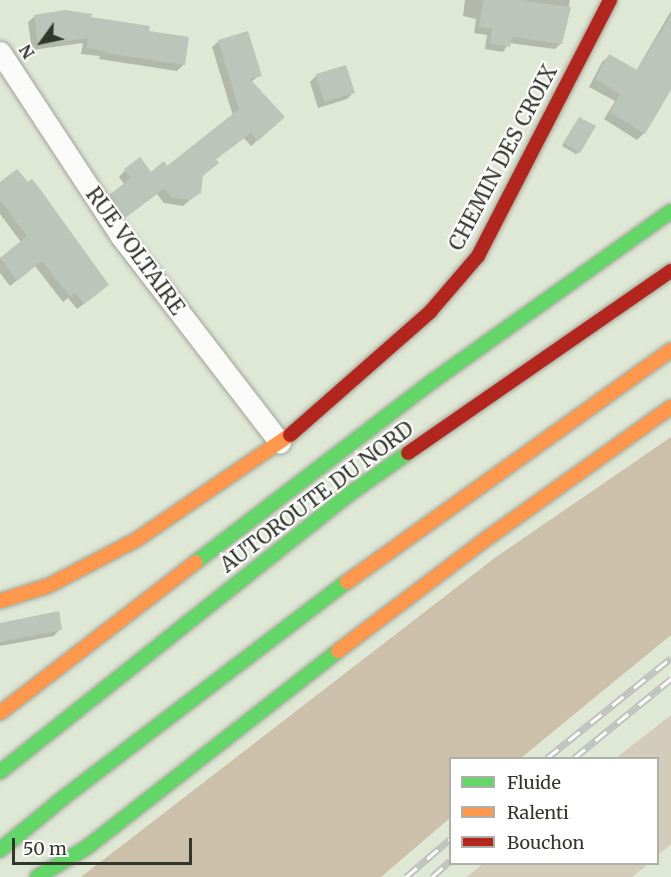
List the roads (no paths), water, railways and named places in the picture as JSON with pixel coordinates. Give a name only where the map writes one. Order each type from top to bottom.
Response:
[{"type":"main road","name":"CHEMIN DES CROIX","points":[[0,601],[48,586],[136,540],[280,443],[430,312],[478,256],[610,0]]},
{"type":"main road","points":[[0,713],[433,381],[671,211]]},
{"type":"main road","name":"AUTOROUTE DU NORD","points":[[0,772],[348,495],[671,271]]},
{"type":"main road","points":[[0,850],[63,798],[388,550],[671,350]]},
{"type":"main road","points":[[37,877],[86,848],[291,686],[489,537],[671,406]]},
{"type":"main road","points":[[59,877],[86,848]]},
{"type":"street","name":"RUE VOLTAIRE","points":[[0,52],[120,235],[280,443]]},
{"type":"railway","points":[[548,757],[671,658]]},
{"type":"railway","points":[[575,757],[671,679]]},
{"type":"railway","points":[[406,877],[449,840]]},
{"type":"railway","points":[[432,877],[449,862]]}]
